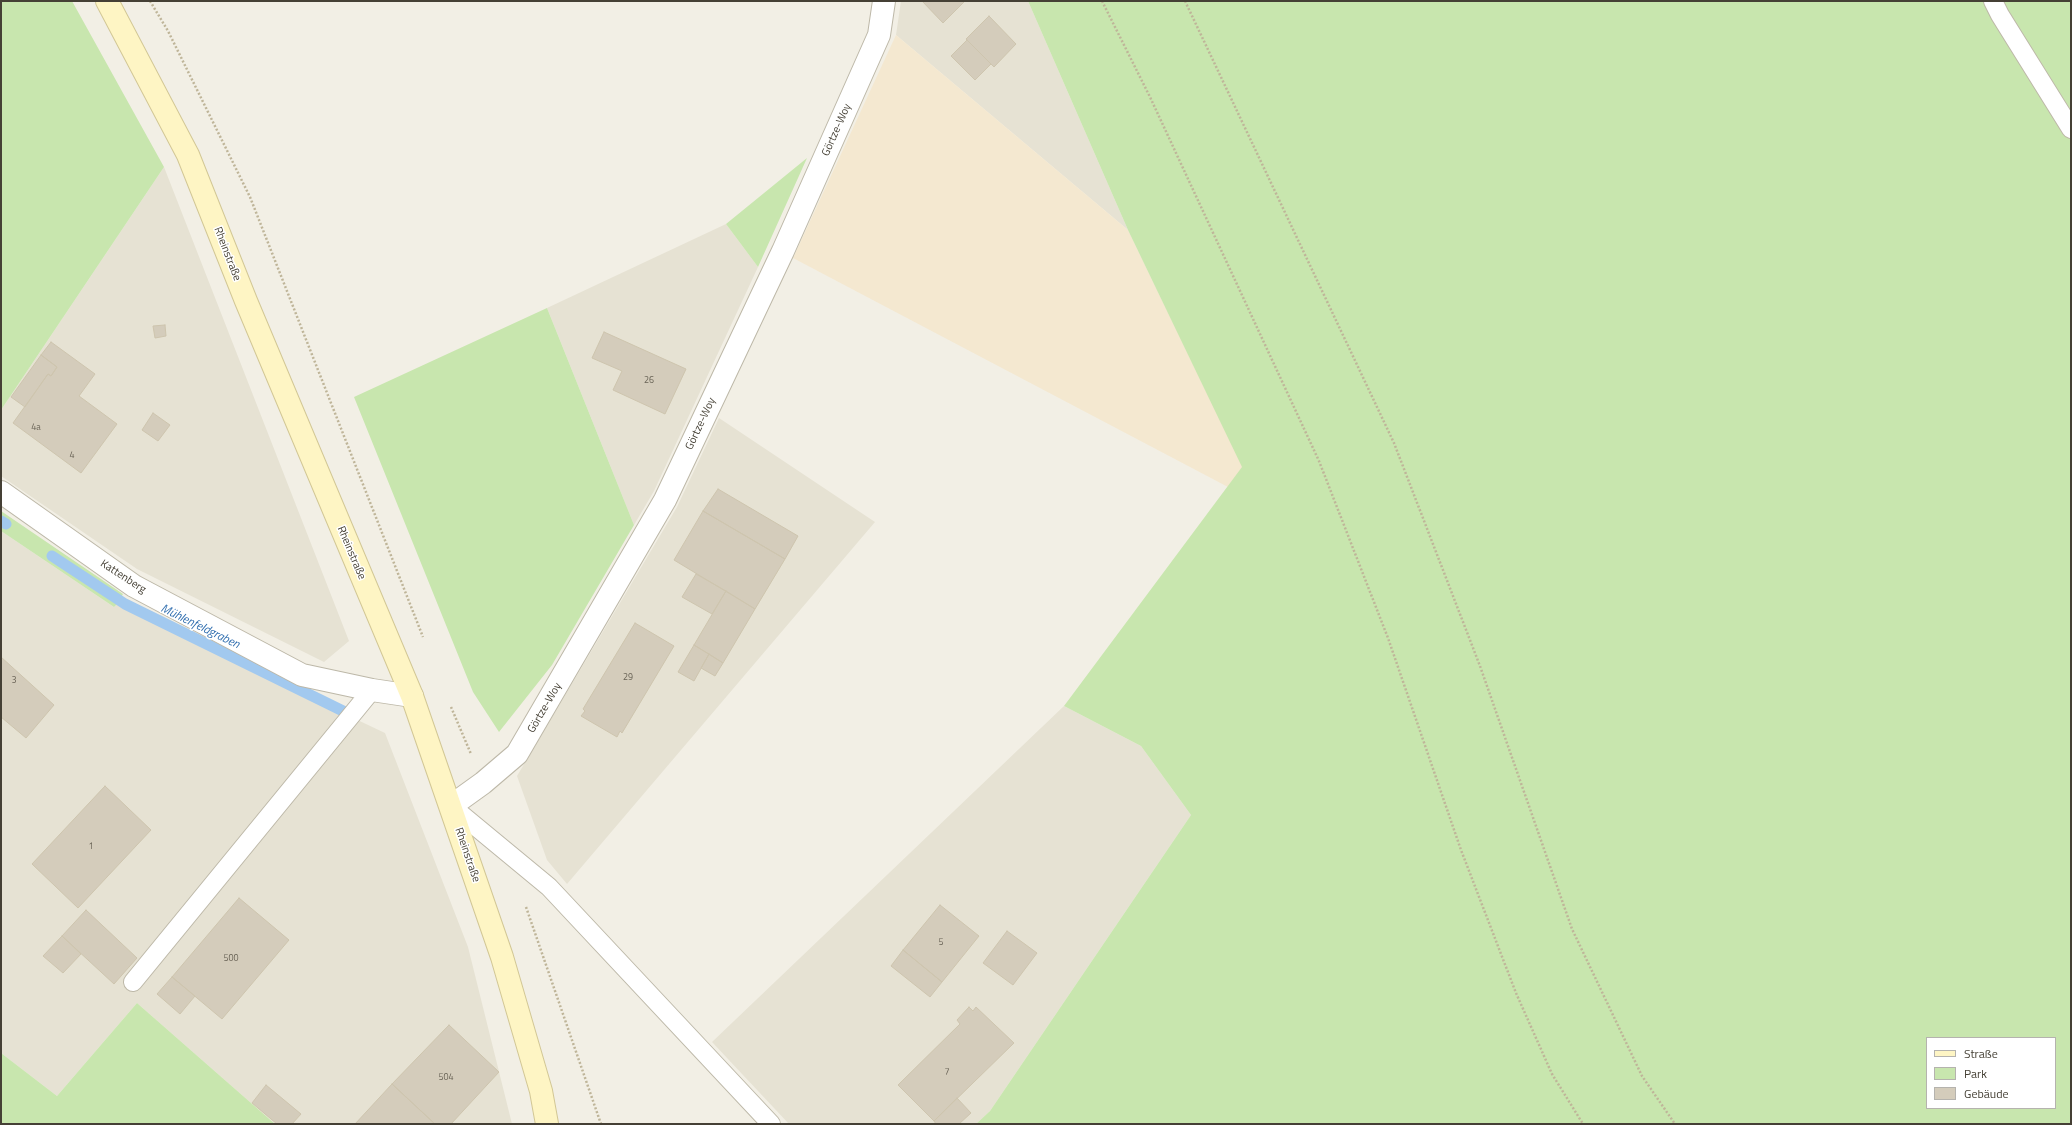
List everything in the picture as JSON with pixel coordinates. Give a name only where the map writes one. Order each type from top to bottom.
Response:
[{"type":"main road","name":"Rheinstraße","points":[[107,1],[188,155],[246,302],[412,696],[502,957],[541,1091],[547,1124]]},
{"type":"street","name":"Görtze-Woy","points":[[451,806],[483,783],[518,754],[665,500],[779,258],[880,35],[884,1]]},
{"type":"street","name":"Kattenberg","points":[[1,492],[134,586],[302,676],[372,690],[412,696]]},
{"type":"lane","points":[[1993,1],[2000,15],[2071,129]]},
{"type":"lane","points":[[134,982],[372,690]]},
{"type":"lane","points":[[451,806],[549,887],[771,1124]]},
{"type":"path","points":[[1102,1],[1153,104],[1319,461],[1388,638],[1461,850],[1516,993],[1552,1074],[1583,1124]]},
{"type":"path","points":[[1185,1],[1394,443],[1480,666],[1572,929],[1642,1076],[1675,1124]]},
{"type":"shaded area","points":[[901,1],[1028,1],[1128,230],[896,35]]},
{"type":"shaded area","points":[[896,35],[1128,230],[1243,467],[1228,487],[793,258]]},
{"type":"shaded area","points":[[164,167],[349,641],[324,662],[137,569],[1,476],[1,410]]},
{"type":"shaded area","points":[[726,224],[758,267],[654,491],[634,525],[547,308]]},
{"type":"shaded area","points":[[719,418],[875,522],[567,884],[547,860],[517,776],[677,507]]},
{"type":"shaded area","points":[[1,531],[114,607],[118,603],[345,717],[347,715],[385,733],[468,947],[512,1124],[275,1124],[137,1003],[57,1096],[1,1053]]},
{"type":"shaded area","points":[[1064,706],[1141,746],[1191,815],[990,1111],[976,1124],[789,1124],[712,1042]]},
{"type":"green space","points":[[1,1],[72,1],[164,167],[1,410]]},
{"type":"green space","points":[[1028,1],[2071,1],[2071,1124],[976,1124],[990,1111],[1191,815],[1141,746],[1064,706],[1242,467],[1128,230]]},
{"type":"green space","points":[[807,158],[758,267],[726,224]]},
{"type":"green space","points":[[547,308],[634,525],[552,665],[499,732],[473,692],[354,397]]},
{"type":"green space","points":[[1,511],[123,594],[118,603],[114,607],[1,531]]},
{"type":"green space","points":[[137,1003],[275,1124],[1,1124],[1,1053],[57,1096]]},
{"type":"building","points":[[922,1],[965,1],[943,23]]},
{"type":"building","points":[[989,16],[1016,44],[994,67],[966,39]]},
{"type":"building","points":[[967,40],[991,64],[975,80],[951,56]]},
{"type":"building","points":[[165,325],[166,336],[155,338],[153,326]]},
{"type":"building","points":[[604,332],[686,369],[665,414],[613,390],[622,371],[592,358]]},
{"type":"building","points":[[51,342],[95,374],[79,396],[117,424],[81,473],[13,423],[48,374],[51,376],[57,367],[41,355]]},
{"type":"building","points":[[41,355],[57,367],[51,376],[48,374],[25,407],[11,397]]},
{"type":"building","points":[[153,413],[170,425],[158,441],[142,430]]},
{"type":"building","points":[[718,489],[798,536],[785,559],[703,511]]},
{"type":"building","points":[[703,511],[785,559],[755,609],[674,560]]},
{"type":"building","points":[[696,574],[726,591],[712,614],[682,597]]},
{"type":"building","points":[[726,591],[755,609],[723,663],[694,645]]},
{"type":"building","points":[[635,623],[674,646],[622,733],[620,731],[617,737],[581,716],[585,711],[583,709]]},
{"type":"building","points":[[694,645],[709,654],[694,681],[678,672]]},
{"type":"building","points":[[709,654],[723,663],[715,676],[701,668]]},
{"type":"building","points":[[1,657],[54,705],[26,738],[1,717]]},
{"type":"building","points":[[105,786],[151,830],[78,908],[32,864]]},
{"type":"building","points":[[239,898],[289,940],[222,1019],[172,977]]},
{"type":"building","points":[[940,905],[979,936],[942,982],[903,950]]},
{"type":"building","points":[[86,910],[137,958],[114,984],[62,936]]},
{"type":"building","points":[[1007,931],[1037,953],[1013,985],[983,963]]},
{"type":"building","points":[[62,936],[81,954],[63,973],[43,956]]},
{"type":"building","points":[[903,950],[942,982],[930,997],[891,966]]},
{"type":"building","points":[[172,977],[195,996],[180,1014],[157,994]]},
{"type":"building","points":[[969,1007],[973,1011],[976,1007],[1014,1043],[934,1121],[898,1085],[960,1024],[957,1020]]},
{"type":"building","points":[[449,1025],[499,1072],[451,1124],[435,1124],[392,1084]]},
{"type":"building","points":[[392,1084],[435,1124],[355,1124]]},
{"type":"building","points":[[266,1085],[301,1114],[292,1124],[277,1124],[252,1103]]},
{"type":"building","points":[[957,1098],[971,1113],[959,1124],[936,1124],[934,1121]]},
{"type":"waterway","name":"Mühlenfeldgraben","points":[[1,521],[6,524]]},
{"type":"waterway","name":"Mühlenfeldgraben","points":[[52,556],[125,604],[343,711]]}]
